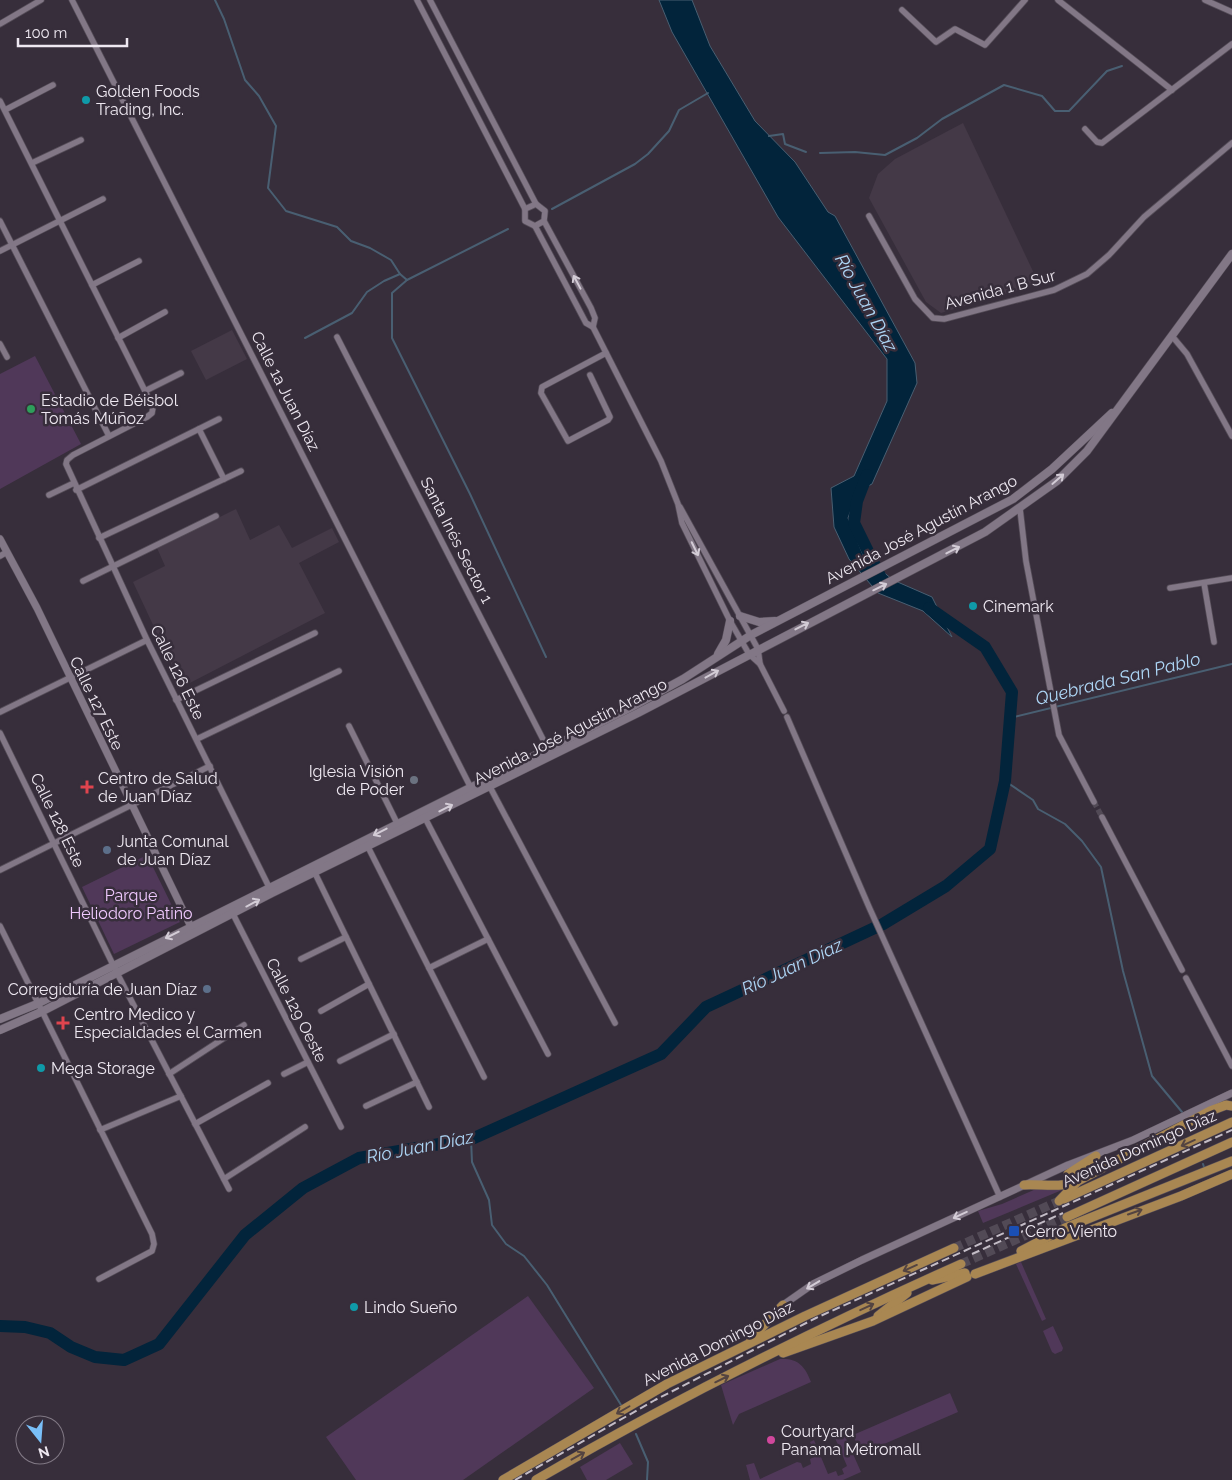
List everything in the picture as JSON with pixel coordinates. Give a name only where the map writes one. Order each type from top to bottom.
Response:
[{"type":"main road","name":"Avenida José Agustín Arango","points":[[0,1030],[41,1012],[192,930],[313,869],[550,752],[681,691],[850,601],[986,532],[1020,510],[1074,464],[1096,440],[1231,258]]},
{"type":"main road","name":"Avenida José Agustín Arango","points":[[472,791],[490,786],[645,701],[751,635],[1013,499],[1034,483],[1118,408]]},
{"type":"main road","points":[[993,509],[1008,506],[1020,510],[1024,497],[1034,483]]},
{"type":"main road","points":[[740,616],[760,622],[777,621]]},
{"type":"main road","points":[[717,656],[726,640],[730,622]]},
{"type":"main road","name":"Avenida José Agustín Arango","points":[[0,1020],[37,1004],[113,964],[192,930]]},
{"type":"main road","points":[[1096,1156],[1068,1174],[1068,1179],[1080,1180],[1210,1111],[1226,1105],[1232,1106]]},
{"type":"main road","points":[[1215,1130],[1232,1117]]},
{"type":"main road","name":"Avenida Domingo Díaz","points":[[1080,1180],[1059,1201],[1232,1122]]},
{"type":"main road","name":"Avenida Domingo Díaz","points":[[1067,1217],[1232,1142]]},
{"type":"main road","points":[[1011,1259],[1030,1245],[1065,1228],[1232,1161]]},
{"type":"main road","points":[[1024,1185],[1061,1186],[1128,1170]]},
{"type":"main road","points":[[754,1364],[873,1321],[970,1274],[1181,1196],[1232,1174]]},
{"type":"main road","name":"Avenida Domingo Díaz","points":[[503,1480],[667,1384],[954,1248]]},
{"type":"main road","name":"Avenida Domingo Díaz","points":[[536,1480],[670,1406],[792,1343],[961,1264]]},
{"type":"main road","points":[[873,1321],[921,1282],[970,1274]]},
{"type":"main road","points":[[740,1348],[764,1328],[783,1305]]},
{"type":"street","points":[[0,24],[41,0]]},
{"type":"street","name":"Calle 1a Juan Díaz","points":[[72,0],[472,791]]},
{"type":"street","points":[[417,0],[525,209],[525,221],[535,226],[586,323],[594,327]]},
{"type":"street","points":[[430,0],[536,204],[545,211],[544,221],[591,308],[595,318],[594,327],[661,462],[678,504],[682,523],[730,622],[749,654],[760,664]]},
{"type":"street","points":[[902,10],[936,42],[955,29],[985,45],[1025,0]]},
{"type":"street","points":[[1058,0],[1172,90]]},
{"type":"street","points":[[1205,0],[1232,12]]},
{"type":"street","points":[[1085,129],[1101,144],[1232,44]]},
{"type":"street","points":[[5,110],[52,85]]},
{"type":"street","points":[[0,101],[153,406],[152,413],[110,436],[0,220]]},
{"type":"street","points":[[32,164],[81,140]]},
{"type":"street","name":"Avenida 1 B Sur","points":[[869,216],[918,304],[933,318],[944,319],[1054,290],[1088,274],[1144,218],[1232,143]]},
{"type":"street","points":[[0,251],[103,199]]},
{"type":"street","points":[[525,209],[536,204]]},
{"type":"street","points":[[535,226],[544,221]]},
{"type":"street","points":[[92,285],[139,261]]},
{"type":"street","points":[[118,338],[165,312]]},
{"type":"street","points":[[1172,336],[1187,354],[1232,436]]},
{"type":"street","name":"Santa Inés Sector 1","points":[[338,337],[550,752]]},
{"type":"street","points":[[0,344],[7,357]]},
{"type":"street","points":[[590,375],[610,417],[608,420],[568,440],[541,393],[542,387],[606,353]]},
{"type":"street","points":[[145,391],[181,373]]},
{"type":"street","points":[[76,490],[219,419]]},
{"type":"street","points":[[199,429],[224,479]]},
{"type":"street","name":"Calle 126 Este","points":[[110,436],[67,460],[66,464],[76,490],[146,640],[271,890]]},
{"type":"street","points":[[99,538],[241,471]]},
{"type":"street","points":[[49,495],[74,483]]},
{"type":"street","points":[[678,504],[689,520],[751,635],[758,649],[760,664],[784,711]]},
{"type":"street","points":[[1020,510],[1059,735],[1094,802]]},
{"type":"street","points":[[83,581],[216,516]]},
{"type":"street","name":"Calle 127 Este","points":[[0,539],[4,554],[69,677],[192,930]]},
{"type":"street","points":[[1170,588],[1232,578]]},
{"type":"street","points":[[1204,583],[1214,642]]},
{"type":"street","points":[[176,700],[315,633]]},
{"type":"street","points":[[0,712],[146,640]]},
{"type":"street","points":[[196,739],[339,671]]},
{"type":"street","points":[[787,717],[869,907],[1000,1197]]},
{"type":"street","points":[[349,726],[399,827]]},
{"type":"street","name":"Calle 128 Este","points":[[0,733],[117,972],[230,1189]]},
{"type":"street","points":[[0,870],[131,803],[210,766]]},
{"type":"street","points":[[490,786],[615,1023]]},
{"type":"street","points":[[424,815],[548,1054]]},
{"type":"street","points":[[1102,817],[1182,970]]},
{"type":"street","points":[[366,843],[484,1077]]},
{"type":"street","points":[[313,869],[429,1107]]},
{"type":"street","name":"Calle 129 Oeste","points":[[231,910],[341,1127]]},
{"type":"street","points":[[0,926],[152,1234],[154,1244],[152,1251],[98,1279]]},
{"type":"street","points":[[301,959],[346,937]]},
{"type":"street","points":[[429,968],[488,940]]},
{"type":"street","points":[[1186,978],[1232,1066]]},
{"type":"street","points":[[321,1011],[369,984]]},
{"type":"street","points":[[169,1074],[244,1025]]},
{"type":"street","points":[[340,1061],[394,1034]]},
{"type":"street","points":[[284,1074],[308,1062]]},
{"type":"street","points":[[366,1106],[417,1082]]},
{"type":"street","points":[[195,1124],[268,1083]]},
{"type":"street","points":[[783,1305],[813,1284],[829,1276],[1072,1163],[1096,1156],[1183,1118],[1232,1093]]},
{"type":"street","points":[[100,1130],[181,1096]]},
{"type":"street","points":[[224,1179],[305,1128]]},
{"type":"shaded area","points":[[963,123],[1039,284],[941,313],[926,302],[869,198],[878,174],[895,159]]},
{"type":"shaded area","points":[[232,330],[247,359],[206,380],[191,351]]},
{"type":"shaded area","points":[[236,509],[250,540],[279,525],[292,548],[332,528],[339,542],[299,563],[325,613],[182,687],[133,582],[165,566],[157,548]]},
{"type":"green space","name":"Estadio de Béisbol Tomás Múñoz","points":[[35,356],[81,444],[0,489],[0,374]]},
{"type":"green space","name":"Parque Heliodoro Patiño","points":[[147,855],[180,922],[114,954],[82,887]]},
{"type":"green space","points":[[1048,1187],[1062,1190],[983,1223],[978,1211],[1002,1204],[1036,1189]]},
{"type":"green space","points":[[1021,1262],[1046,1319],[1042,1321],[1016,1264]]},
{"type":"green space","points":[[528,1296],[594,1388],[463,1480],[356,1480],[326,1437]]},
{"type":"green space","points":[[1053,1326],[1063,1348],[1062,1351],[1055,1354],[1052,1352],[1043,1331]]},
{"type":"green space","points":[[780,1359],[792,1360],[800,1364],[811,1382],[739,1414],[733,1425],[721,1385]]},
{"type":"green space","points":[[950,1393],[958,1412],[861,1454],[853,1435]]},
{"type":"green space","points":[[841,1427],[861,1472],[843,1480],[750,1480],[746,1465],[754,1463],[760,1479],[797,1462],[801,1463],[803,1468],[811,1464],[810,1459],[816,1456],[810,1442],[814,1440],[828,1474],[836,1471],[838,1476],[844,1474],[842,1469],[847,1466],[832,1431]]},
{"type":"green space","points":[[620,1443],[633,1464],[606,1480],[587,1480],[580,1467]]},
{"type":"water","points":[[659,0],[692,0],[710,46],[755,121],[795,162],[828,212],[835,216],[915,363],[917,383],[872,484],[858,491],[848,518],[863,555],[893,580],[932,597],[952,637],[923,611],[878,593],[849,559],[834,527],[831,488],[854,476],[887,401],[887,359],[778,217],[672,32]]},
{"type":"waterway","points":[[215,0],[224,19],[245,80],[259,96],[276,126],[268,188],[286,211],[337,227],[351,241],[370,248],[391,260],[400,274]]},
{"type":"waterway","points":[[820,153],[855,152],[885,155],[917,138],[942,119],[1004,85],[1042,96],[1055,111],[1069,111],[1107,71],[1122,66]]},
{"type":"waterway","points":[[552,209],[635,164],[648,154],[669,131],[679,110],[708,93]]},
{"type":"waterway","points":[[769,136],[783,134],[785,144],[806,152]]},
{"type":"waterway","points":[[508,229],[407,280],[392,293],[392,338],[470,494],[546,657]]},
{"type":"waterway","points":[[305,338],[352,313],[367,292],[384,281],[400,274],[407,280]]},
{"type":"waterway","name":"Río Juan Díaz","points":[[867,475],[857,501],[854,523],[880,576]]},
{"type":"waterway","name":"Río Juan Díaz","points":[[0,1326],[25,1327],[50,1333],[71,1347],[95,1357],[124,1360],[159,1344],[245,1235],[303,1188],[359,1158],[474,1138],[661,1054],[706,1007],[883,924],[946,886],[990,849],[1005,781],[1012,692],[985,647],[929,608]]},
{"type":"waterway","name":"Quebrada San Pablo","points":[[1010,718],[1232,664]]},
{"type":"waterway","points":[[1005,781],[1033,800],[1038,809],[1065,824],[1082,841],[1101,867],[1123,971],[1152,1076],[1182,1112]]},
{"type":"waterway","points":[[471,1139],[472,1162],[489,1200],[492,1225],[506,1244],[524,1256],[547,1285],[621,1405]]},
{"type":"waterway","points":[[1203,1164],[1205,1170]]},
{"type":"waterway","points":[[636,1434],[648,1462],[647,1480]]},
{"type":"tunnel","points":[[1094,802],[1102,817]]},
{"type":"tunnel","points":[[954,1248],[1059,1201]]},
{"type":"tunnel","points":[[961,1264],[1067,1217]]},
{"type":"railway","points":[[515,1480],[655,1400],[816,1318],[1232,1130]]},
{"type":"railway","points":[[972,1254],[1063,1213]]},
{"type":"place","name":"Golden Foods Trading, Inc.","points":[[86,100]]},
{"type":"place","name":"Estadio de Béisbol Tomás Múñoz","points":[[31,409]]},
{"type":"place","name":"Cinemark","points":[[973,606]]},
{"type":"place","name":"Iglesia Visión de Poder","points":[[414,780]]},
{"type":"place","name":"Centro de Salud de Juan Díaz","points":[[87,787]]},
{"type":"place","name":"Junta Comunal de Juan Díaz","points":[[107,850]]},
{"type":"place","name":"Corregiduría de Juan Díaz","points":[[207,989]]},
{"type":"place","name":"Centro Medico y Especialdades el Carmen","points":[[63,1023]]},
{"type":"place","name":"Mega Storage","points":[[41,1068]]},
{"type":"place","name":"Cerro Viento","points":[[1014,1231]]},
{"type":"place","name":"Lindo Sueño","points":[[354,1307]]},
{"type":"place","name":"Courtyard Panama Metromall","points":[[771,1440]]}]
